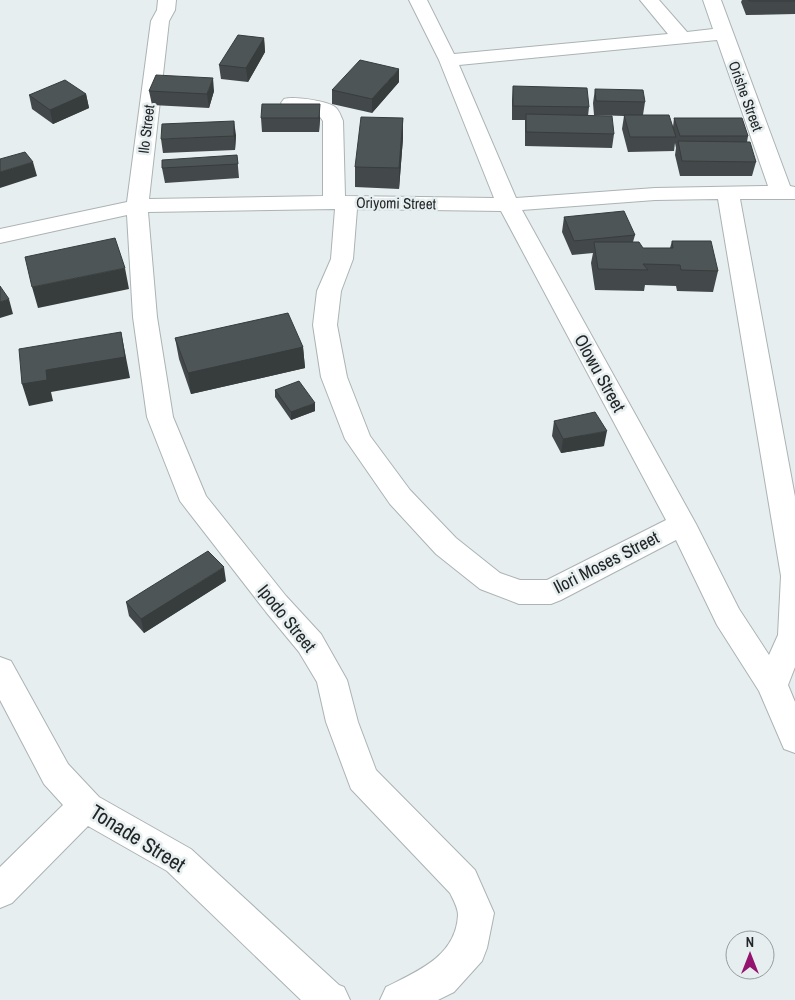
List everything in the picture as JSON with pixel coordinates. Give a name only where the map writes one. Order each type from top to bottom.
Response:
[{"type":"street","name":"Ilo Street","points":[[137,206],[160,21],[166,10],[167,0]]},
{"type":"street","name":"Olowu Street","points":[[418,0],[448,60],[508,204],[682,524],[728,617],[772,685],[795,740]]},
{"type":"street","points":[[649,0],[681,37]]},
{"type":"street","name":"Orishe Street","points":[[712,0],[788,192]]},
{"type":"street","points":[[448,60],[724,34]]},
{"type":"street","name":"Ilori Moses Street","points":[[291,103],[324,109],[329,112],[333,120],[340,202],[342,259],[329,291],[325,325],[334,377],[358,439],[400,498],[446,546],[490,581],[519,592],[551,592],[682,524]]},
{"type":"street","points":[[728,192],[795,576],[793,635],[772,685]]},
{"type":"street","name":"Oriyomi Street","points":[[0,236],[137,206],[340,202],[508,204],[655,194],[788,192]]},
{"type":"street","name":"Ipodo Street","points":[[137,206],[145,317],[160,417],[194,501],[276,604],[310,643],[332,680],[342,722],[363,778],[464,882],[476,913],[470,948],[441,980],[400,1000]]},
{"type":"street","name":"Tonade Street","points":[[0,670],[56,774],[87,808],[179,860],[326,998],[331,1000]]},
{"type":"street","points":[[0,892],[74,817],[87,808]]},
{"type":"building","points":[[795,0],[795,1],[749,1]]},
{"type":"building","points":[[238,35],[264,38],[246,68],[219,65]]},
{"type":"building","points":[[360,60],[399,69],[372,99],[332,90]]},
{"type":"building","points":[[156,75],[213,78],[207,94],[149,91]]},
{"type":"building","points":[[65,80],[86,94],[50,110],[29,95]]},
{"type":"building","points":[[513,86],[587,88],[589,107],[513,106]]},
{"type":"building","points":[[595,89],[643,90],[645,102],[596,101]]},
{"type":"building","points":[[262,104],[320,104],[319,118],[261,118]]},
{"type":"building","points":[[526,114],[612,116],[614,134],[526,132]]},
{"type":"building","points":[[624,115],[669,115],[676,137],[630,137]]},
{"type":"building","points":[[361,117],[403,118],[399,168],[355,167]]},
{"type":"building","points":[[674,118],[742,118],[748,136],[680,136]]},
{"type":"building","points":[[234,121],[234,136],[161,139],[162,124]]},
{"type":"building","points":[[678,141],[750,142],[756,162],[682,161]]},
{"type":"building","points":[[25,152],[33,162],[0,172],[0,159]]},
{"type":"building","points":[[237,155],[238,164],[162,168],[162,160]]},
{"type":"building","points":[[624,211],[635,235],[574,241],[564,217]]},
{"type":"building","points":[[115,238],[125,268],[32,287],[25,257]]},
{"type":"building","points":[[672,241],[711,241],[718,271],[681,270],[680,265],[643,264],[648,270],[598,269],[594,242],[639,242],[643,248],[673,248]]},
{"type":"building","points":[[0,286],[9,299],[0,302]]},
{"type":"building","points":[[288,313],[303,347],[188,373],[175,338]]},
{"type":"building","points":[[121,332],[125,357],[46,370],[47,380],[22,384],[19,349]]},
{"type":"building","points":[[299,381],[315,403],[291,412],[275,390]]},
{"type":"building","points":[[595,412],[607,431],[563,439],[554,421]]},
{"type":"building","points":[[208,551],[224,567],[141,619],[126,602]]}]
